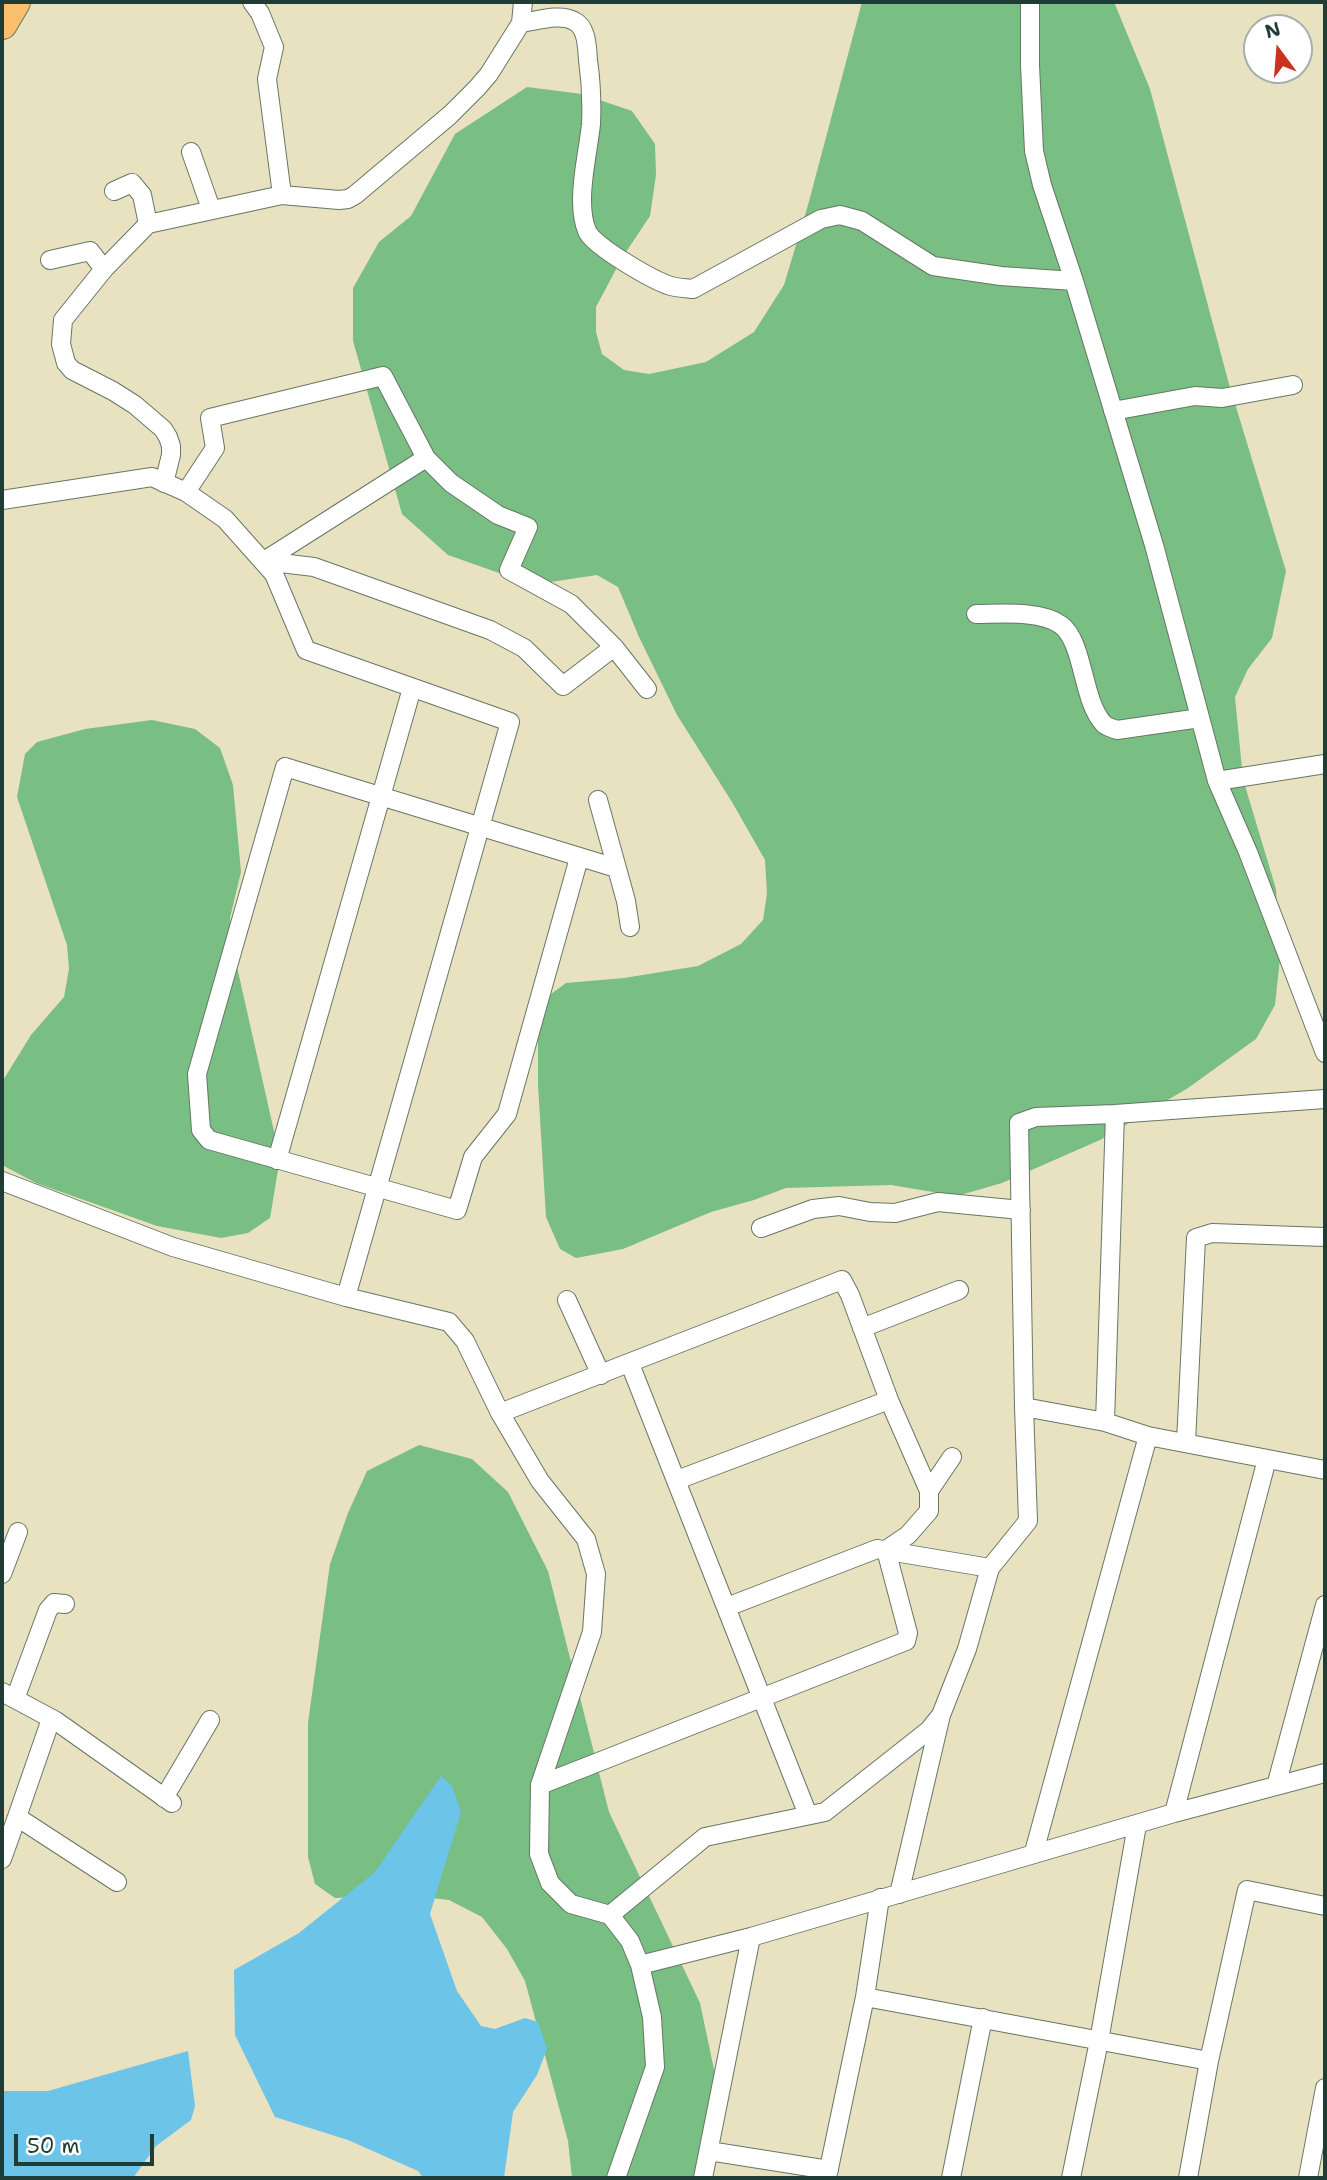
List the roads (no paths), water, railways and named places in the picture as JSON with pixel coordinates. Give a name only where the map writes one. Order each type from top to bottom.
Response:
[{"type":"highway","points":[[2,24],[15,2]]},
{"type":"street","points":[[252,2],[260,13],[274,47],[267,79],[282,195]]},
{"type":"street","points":[[163,483],[171,446],[163,429],[135,405],[72,370],[66,363],[61,344],[63,320],[104,269],[148,224],[282,195],[339,200],[355,195],[450,115],[489,74],[521,23],[523,2]]},
{"type":"street","points":[[1030,2],[1034,150],[1042,185],[1154,545],[1217,781],[1248,852],[1325,1053]]},
{"type":"street","points":[[521,23],[569,19],[578,22],[583,30],[587,43],[592,96],[582,198],[583,220],[588,234],[600,246],[671,286],[693,289],[821,219],[840,215],[862,221],[933,266],[1001,276],[1074,281]]},
{"type":"street","points":[[191,152],[212,209]]},
{"type":"street","points":[[114,191],[132,183],[142,195],[148,224]]},
{"type":"street","points":[[50,260],[90,251],[104,269]]},
{"type":"street","points":[[186,492],[215,448],[210,418],[383,376],[426,458],[452,483],[498,515],[528,527],[509,570],[571,604],[614,647],[647,690]]},
{"type":"street","points":[[1113,411],[1195,396],[1222,398],[1293,385]]},
{"type":"street","points":[[264,561],[426,458]]},
{"type":"street","points":[[2,500],[152,477],[186,492],[225,519],[264,561],[274,574],[306,650],[510,722],[346,1297]]},
{"type":"street","points":[[264,561],[314,567],[490,630],[524,648],[563,686],[614,647]]},
{"type":"street","points":[[976,614],[1038,615],[1061,625],[1072,638],[1094,709],[1104,725],[1117,730],[1200,718]]},
{"type":"street","points":[[277,1160],[412,688]]},
{"type":"street","points":[[1217,781],[1325,764]]},
{"type":"street","points":[[579,858],[507,1114],[473,1157],[457,1210],[209,1140],[201,1130],[197,1074],[285,767],[616,868]]},
{"type":"street","points":[[598,800],[626,901],[629,927]]},
{"type":"street","points":[[900,1894],[941,1714],[967,1649],[990,1568],[1028,1521],[1019,1123],[1036,1117],[1115,1114],[1325,1098]]},
{"type":"street","points":[[1105,1422],[1115,1114]]},
{"type":"street","points":[[2,1181],[173,1247],[346,1297],[449,1322],[465,1342],[500,1413],[540,1481],[586,1539],[596,1574],[592,1632],[540,1785],[539,1854],[550,1882],[571,1903],[610,1915],[630,1941],[640,1965],[652,2017],[654,2067],[616,2178]]},
{"type":"street","points":[[761,1228],[813,1209],[839,1206],[870,1212],[895,1213],[938,1202],[1021,1210]]},
{"type":"street","points":[[1186,1442],[1196,1238],[1212,1233],[1325,1237]]},
{"type":"street","points":[[500,1413],[842,1280],[929,1490],[929,1511],[908,1535],[886,1550]]},
{"type":"street","points":[[862,1328],[959,1290]]},
{"type":"street","points":[[567,1300],[601,1375]]},
{"type":"street","points":[[630,1364],[808,1815]]},
{"type":"street","points":[[677,1480],[890,1400]]},
{"type":"street","points":[[1024,1407],[1105,1422],[1147,1436],[1325,1471]]},
{"type":"street","points":[[1034,1852],[1147,1436]]},
{"type":"street","points":[[929,1490],[952,1457]]},
{"type":"street","points":[[1174,1813],[1267,1459]]},
{"type":"street","points":[[2,1574],[18,1532]]},
{"type":"street","points":[[727,1607],[877,1549],[990,1568]]},
{"type":"street","points":[[540,1785],[906,1642],[908,1633],[886,1550]]},
{"type":"street","points":[[65,1604],[54,1603],[48,1610],[9,1695],[51,1718],[168,1800],[210,1720]]},
{"type":"street","points":[[1276,1786],[1325,1605]]},
{"type":"street","points":[[610,1915],[705,1837],[824,1812],[929,1730],[941,1714]]},
{"type":"street","points":[[2,1859],[51,1718]]},
{"type":"street","points":[[640,1965],[751,1937],[1034,1852],[1325,1773]]},
{"type":"street","points":[[17,1817],[117,1882]]},
{"type":"street","points":[[1071,2178],[1099,2041],[1137,1825]]},
{"type":"street","points":[[1188,2178],[1209,2061],[1247,1890],[1325,1906]]},
{"type":"street","points":[[709,2151],[828,2174],[865,1997],[880,1898]]},
{"type":"street","points":[[703,2178],[751,1937]]},
{"type":"street","points":[[865,1997],[1209,2061]]},
{"type":"street","points":[[951,2178],[983,2018]]},
{"type":"street","points":[[1308,2178],[1325,2088]]},
{"type":"water","points":[[441,1776],[452,1786],[461,1812],[430,1914],[457,1991],[481,2026],[495,2029],[525,2018],[538,2022],[547,2049],[537,2075],[513,2112],[504,2178],[423,2178],[418,2171],[348,2140],[275,2117],[235,2035],[234,1970],[299,1933],[375,1872]]},
{"type":"water","points":[[188,2051],[195,2106],[191,2120],[156,2146],[133,2178],[2,2178],[3,2091],[48,2091]]}]
